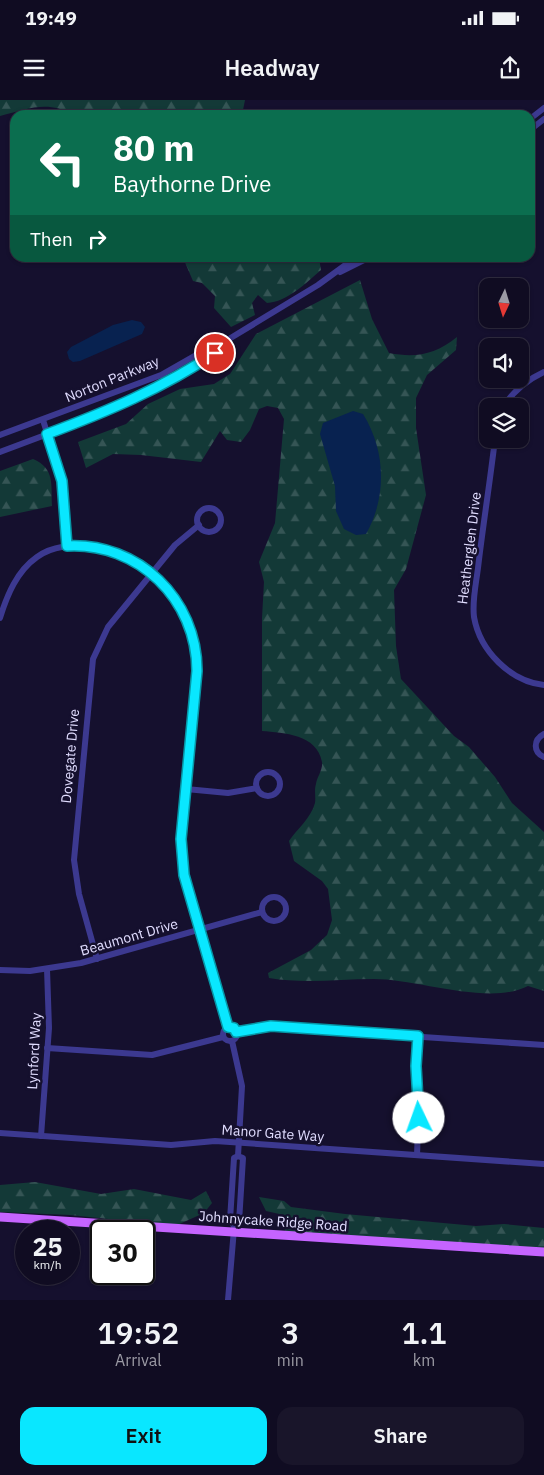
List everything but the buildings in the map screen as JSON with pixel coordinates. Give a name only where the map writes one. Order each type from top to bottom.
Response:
[{"type":"main road","name":"Johnnycake Ridge Road","points":[[0,1217],[234,1229],[544,1252]]},
{"type":"street","name":"Norton Parkway","points":[[0,435],[161,374],[229,339],[318,285],[351,262]]},
{"type":"street","name":"Norton Parkway","points":[[330,277],[360,262]]},
{"type":"street","name":"Norton Parkway","points":[[0,452],[112,410],[153,390],[226,346],[229,339]]},
{"type":"street","points":[[510,398],[526,382],[544,372]]},
{"type":"street","points":[[43,420],[62,481],[67,546]]},
{"type":"street","name":"Heatherglen Drive","points":[[494,448],[474,615],[487,648],[501,664],[520,678],[544,685]]},
{"type":"street","name":"Dovegate Drive","points":[[97,959],[79,894],[74,860],[92,664],[100,640],[108,627],[175,545],[199,525]]},
{"type":"street","points":[[0,618],[12,586],[24,568],[46,551],[67,546],[88,546],[116,553],[152,572],[170,590],[181,606],[196,650],[197,671],[186,789],[182,856],[184,875],[228,1027]]},
{"type":"street","points":[[544,734],[538,738],[535,746],[537,752],[544,757]]},
{"type":"street","points":[[186,789],[228,792],[257,788]]},
{"type":"street","name":"Beaumont Drive","points":[[0,970],[47,969],[97,959],[262,912]]},
{"type":"street","name":"Lynford Way","points":[[41,1136],[49,1015],[47,969]]},
{"type":"street","points":[[236,1032],[271,1026],[544,1045]]},
{"type":"street","points":[[228,1027],[234,1028],[236,1032],[236,1038],[232,1041]]},
{"type":"street","points":[[223,1036],[224,1031],[228,1027]]},
{"type":"street","points":[[47,1048],[152,1055],[223,1036]]},
{"type":"street","points":[[223,1036],[226,1040],[232,1041]]},
{"type":"street","points":[[417,1155],[419,1118],[416,1066],[418,1036]]},
{"type":"street","points":[[228,1300],[234,1229],[230,1220],[234,1158],[238,1156],[242,1086],[232,1041]]},
{"type":"street","name":"Manor Gate Way","points":[[0,1133],[171,1144],[239,1143],[544,1164]]},
{"type":"green space","points":[[0,100],[245,100],[243,110],[64,110],[38,107],[25,110],[10,110],[10,114],[0,116]]},
{"type":"green space","points":[[185,262],[320,262],[321,270],[296,291],[282,299],[267,303],[258,295],[252,303],[255,315],[231,327],[214,308],[215,296],[202,283],[193,281]]},
{"type":"green space","points":[[360,280],[372,319],[389,353],[424,354],[441,348],[457,337],[456,350],[427,375],[416,398],[416,428],[426,495],[406,569],[394,590],[396,646],[401,679],[454,736],[469,747],[495,777],[512,803],[544,832],[544,991],[528,986],[512,991],[474,993],[391,980],[309,981],[269,978],[268,973],[311,950],[327,935],[332,920],[328,889],[322,881],[294,861],[289,841],[307,818],[315,803],[315,786],[322,765],[319,753],[307,740],[289,734],[262,731],[262,618],[264,582],[259,562],[275,523],[284,419],[278,408],[267,406],[259,409],[250,430],[241,442],[227,440],[220,431],[201,462],[141,455],[113,454],[86,468],[78,442],[126,424],[148,404],[180,389],[214,384],[230,374],[256,334]]},
{"type":"green space","points":[[33,459],[45,467],[48,472],[51,484],[52,506],[0,517],[0,471]]},
{"type":"green space","points":[[35,1182],[101,1194],[134,1189],[191,1200],[206,1191],[212,1203],[204,1213],[175,1226],[155,1224],[155,1220],[118,1220],[70,1215],[0,1212],[0,1185]]},
{"type":"green space","points":[[259,1197],[284,1201],[291,1207],[345,1214],[476,1226],[504,1224],[544,1228],[544,1250],[285,1233],[284,1215],[266,1211]]},
{"type":"water","points":[[132,320],[141,322],[145,327],[142,334],[80,361],[73,362],[69,359],[67,352],[71,347],[113,325]]},
{"type":"water","points":[[353,411],[363,414],[371,428],[380,458],[381,474],[378,505],[373,520],[366,534],[356,535],[344,529],[336,511],[335,486],[320,434],[323,423]]},
{"type":"route","points":[[215,353],[153,390],[112,410],[47,434],[62,481],[66,512],[67,546],[79,545],[102,548],[128,558],[152,572],[175,597],[191,631],[196,650],[197,671],[181,839],[182,865],[228,1027],[234,1028],[236,1032],[271,1026],[418,1036],[416,1066],[419,1118]]}]
